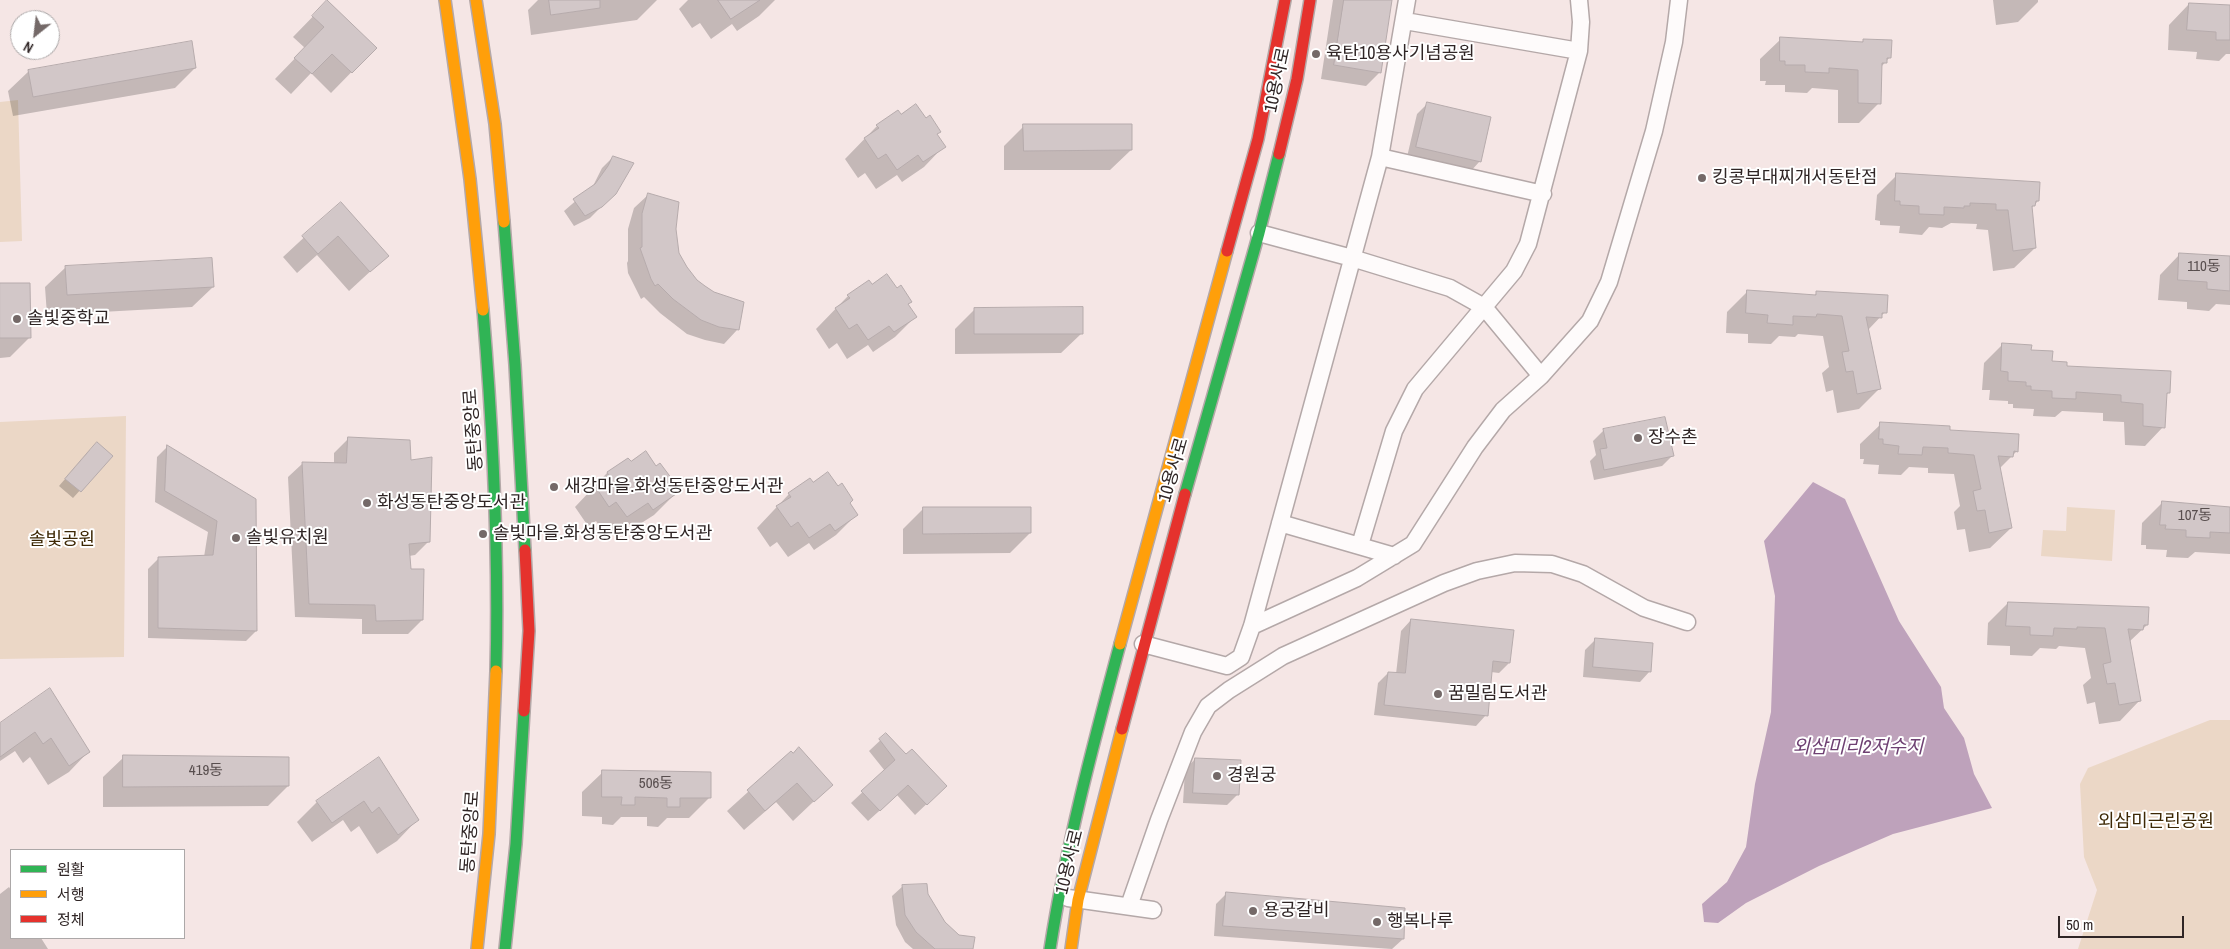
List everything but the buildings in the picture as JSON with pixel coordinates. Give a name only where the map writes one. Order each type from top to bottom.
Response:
[{"type":"street","name":"동탄중앙로","points":[[445,0],[472,185],[488,362],[496,494],[498,636],[493,776],[483,908],[477,949]]},
{"type":"street","points":[[476,0],[495,124],[503,211],[515,365],[529,631],[516,844],[505,949]]},
{"type":"street","name":"10용사로","points":[[1050,949],[1058,896],[1098,727],[1258,140],[1285,0]]},
{"type":"street","name":"10용사로","points":[[1071,949],[1078,900],[1143,644],[1259,232],[1297,79],[1310,0]]},
{"type":"street","points":[[1143,644],[1226,666],[1241,657],[1252,626],[1380,157],[1407,0]]},
{"type":"street","points":[[1360,545],[1394,431],[1415,389],[1514,271],[1528,244],[1543,194],[1578,51],[1581,22],[1579,0]]},
{"type":"street","points":[[1252,626],[1357,578],[1413,544],[1475,447],[1503,410],[1541,376],[1590,321],[1609,282],[1654,132],[1674,42],[1679,0]]},
{"type":"street","points":[[1404,21],[1578,51]]},
{"type":"street","points":[[1380,157],[1543,194]]},
{"type":"street","points":[[1259,232],[1450,288],[1484,307],[1541,376]]},
{"type":"street","points":[[1280,523],[1394,556]]},
{"type":"street","points":[[1129,906],[1159,820],[1193,732],[1208,706],[1229,690],[1284,656],[1444,583],[1477,571],[1515,563],[1552,564],[1583,574],[1644,608],[1687,622]]},
{"type":"street","points":[[1058,896],[1153,910]]},
{"type":"green space","points":[[18,100],[22,241],[0,242],[0,102]]},
{"type":"green space","name":"솔빛공원","points":[[126,416],[124,657],[0,659],[0,422]]},
{"type":"green space","points":[[2067,507],[2115,510],[2112,561],[2041,556],[2043,530],[2066,531]]},
{"type":"green space","name":"외삼미근린공원","points":[[2210,720],[2230,720],[2230,949],[2078,949],[2097,890],[2084,857],[2080,784],[2088,768]]},
{"type":"water","name":"외삼미리2저수지","points":[[1813,482],[1845,499],[1899,621],[1941,687],[1944,708],[1964,738],[1974,774],[1992,808],[1893,834],[1819,866],[1746,903],[1718,923],[1704,922],[1702,904],[1727,882],[1746,847],[1755,784],[1771,712],[1775,596],[1764,541]]},
{"type":"traffic: fast","points":[[1185,494],[1259,233],[1279,154]]},
{"type":"traffic: fast","points":[[504,222],[515,365],[525,550]]},
{"type":"traffic: fast","points":[[483,310],[494,490],[497,580],[496,671]]},
{"type":"traffic: fast","points":[[1050,949],[1072,834],[1120,644]]},
{"type":"traffic: fast","points":[[505,949],[516,844],[524,711]]},
{"type":"traffic: slow","points":[[445,0],[470,179],[483,310]]},
{"type":"traffic: slow","points":[[476,0],[495,124],[504,222]]},
{"type":"traffic: slow","points":[[1120,644],[1227,251]]},
{"type":"traffic: slow","points":[[477,949],[489,834],[496,671]]},
{"type":"traffic: slow","points":[[1071,949],[1078,900],[1122,729]]},
{"type":"traffic: jam","points":[[1227,251],[1258,139],[1285,0]]},
{"type":"traffic: jam","points":[[1279,154],[1297,79],[1310,0]]},
{"type":"traffic: jam","points":[[1122,729],[1185,494]]},
{"type":"traffic: jam","points":[[524,711],[529,631],[525,550]]},
{"type":"place","name":"육탄10용사기념공원","points":[[1316,54]]},
{"type":"place","name":"킹콩부대찌개서동탄점","points":[[1702,178]]},
{"type":"place","name":"솔빛중학교","points":[[17,319]]},
{"type":"place","name":"장수촌","points":[[1638,438]]},
{"type":"place","name":"새강마을.화성동탄중앙도서관","points":[[554,487]]},
{"type":"place","name":"화성동탄중앙도서관","points":[[367,503]]},
{"type":"place","name":"솔빛마을.화성동탄중앙도서관","points":[[483,534]]},
{"type":"place","name":"솔빛유치원","points":[[236,538]]},
{"type":"place","name":"꿈밀림도서관","points":[[1438,694]]},
{"type":"place","name":"경원궁","points":[[1217,776]]},
{"type":"place","name":"용궁갈비","points":[[1253,911]]},
{"type":"place","name":"행복나루","points":[[1377,922]]}]
